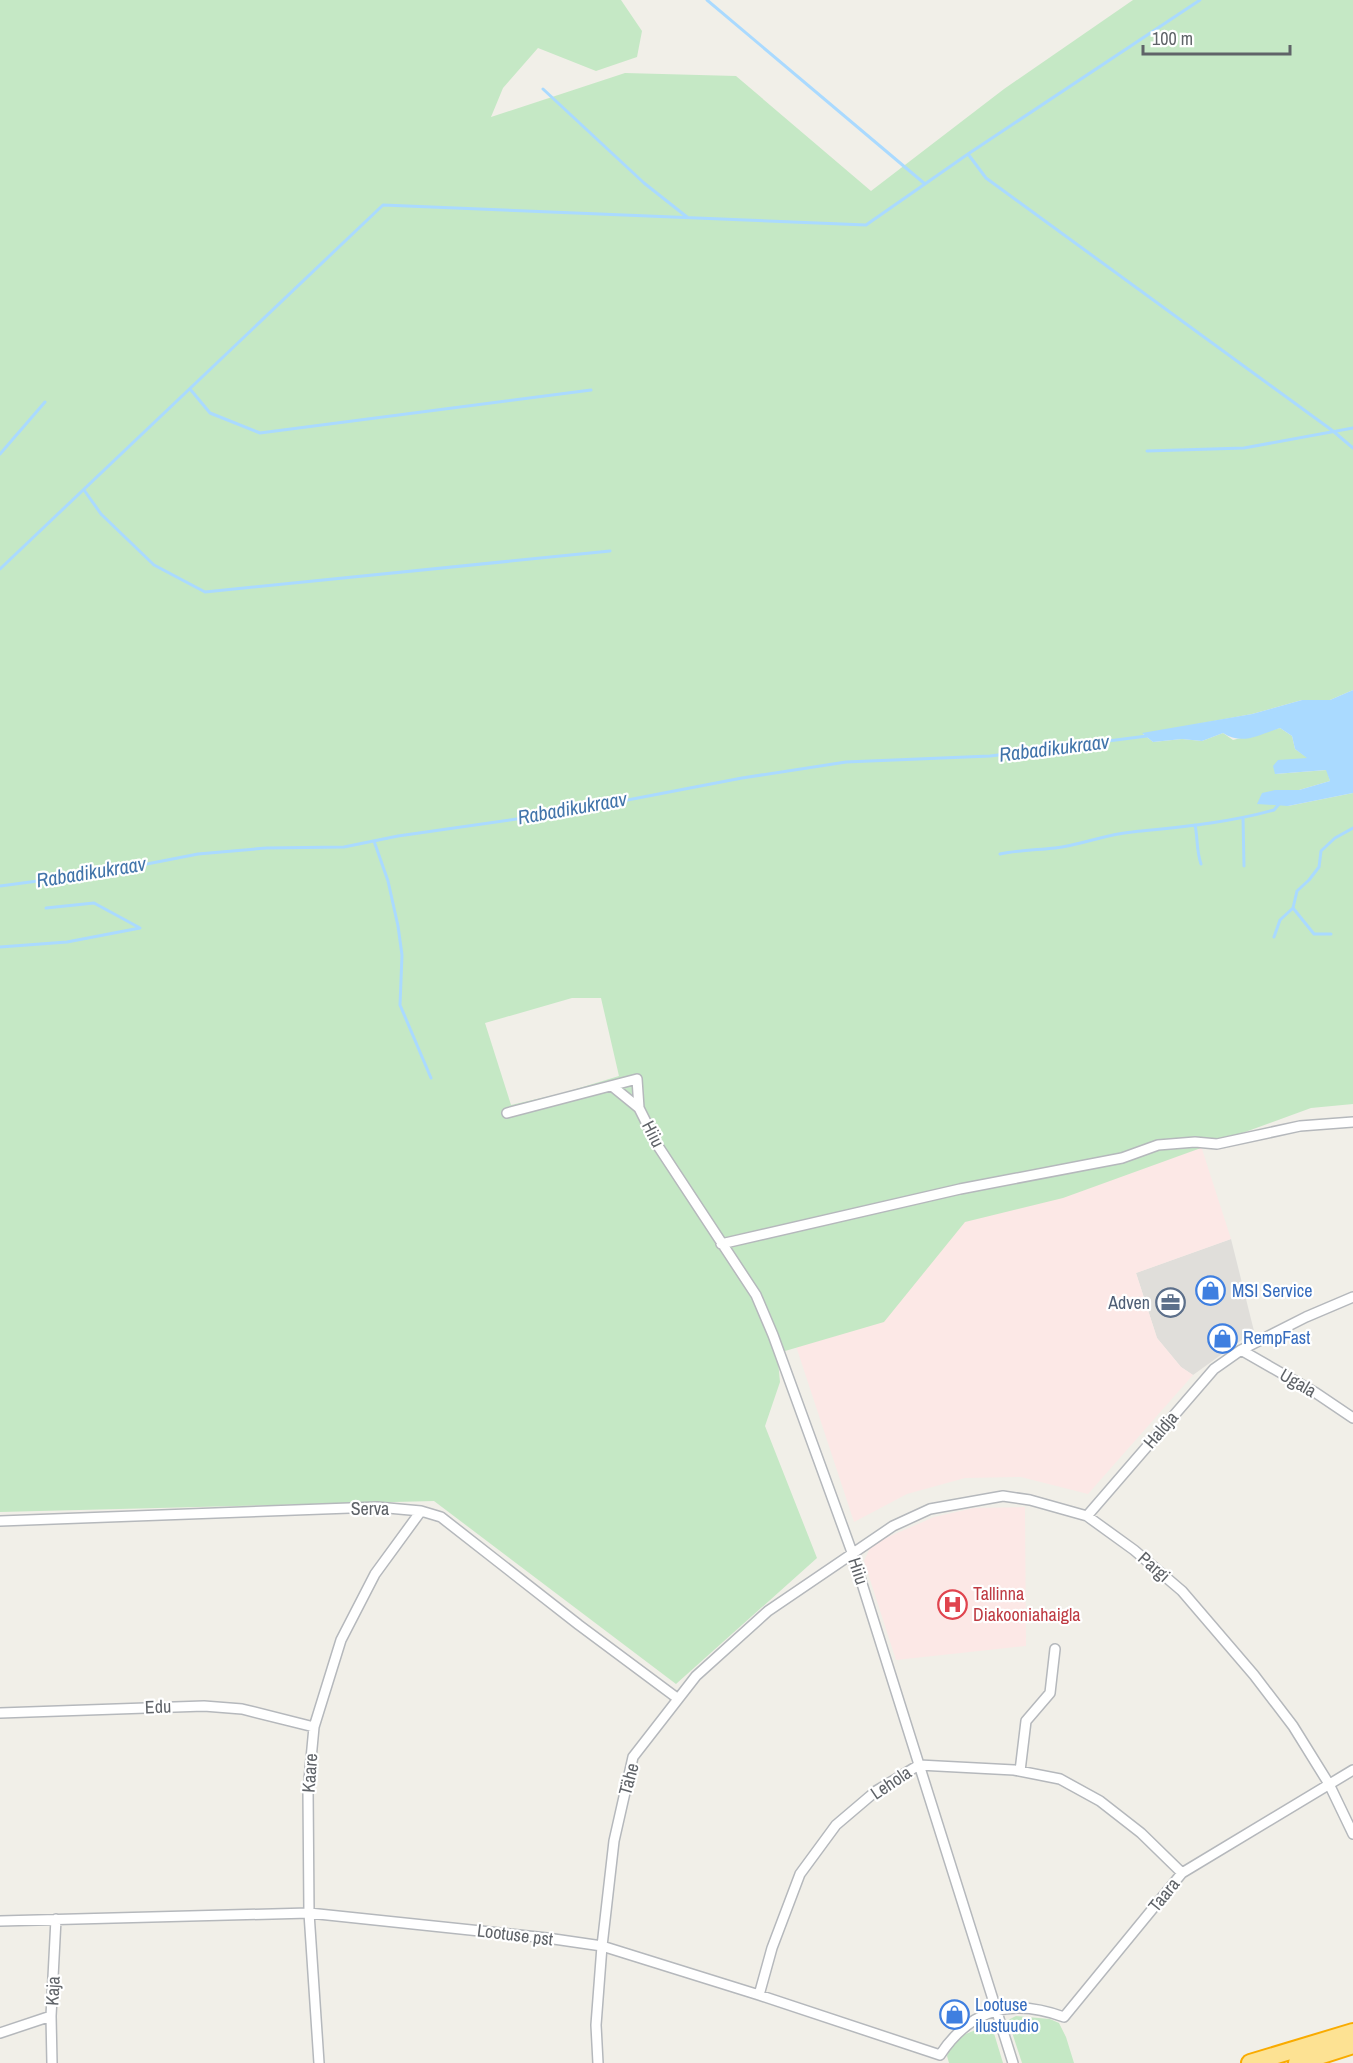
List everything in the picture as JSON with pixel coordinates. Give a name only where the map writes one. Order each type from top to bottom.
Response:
[{"type":"highway","points":[[1250,2063],[1353,2032]]},
{"type":"highway","points":[[1296,2063],[1353,2045]]},
{"type":"street","name":"Hiiu","points":[[507,1113],[637,1079],[639,1108],[658,1146],[756,1295],[853,1555],[1013,2063]]},
{"type":"street","name":"Hiiu","points":[[612,1086],[639,1108]]},
{"type":"street","points":[[721,1244],[960,1189],[1122,1158],[1158,1145],[1195,1142],[1217,1144],[1300,1126],[1353,1122]]},
{"type":"street","name":"Haldja","points":[[1087,1516],[1214,1369],[1241,1350],[1306,1317],[1353,1297]]},
{"type":"street","name":"Ugala","points":[[1241,1350],[1316,1393],[1353,1418]]},
{"type":"street","name":"Pargi","points":[[853,1555],[893,1526],[930,1509],[1003,1496],[1030,1500],[1087,1516],[1134,1550],[1182,1591],[1212,1624],[1293,1726],[1329,1784],[1353,1834]]},
{"type":"street","name":"Serva","points":[[0,1521],[377,1507],[421,1511],[441,1517],[677,1698]]},
{"type":"street","name":"Kaare","points":[[319,2063],[309,1913],[308,1791],[314,1727],[341,1640],[375,1574],[421,1511]]},
{"type":"street","name":"Tähe","points":[[598,2063],[596,2025],[614,1841],[633,1757],[696,1676],[768,1611],[853,1555]]},
{"type":"street","points":[[1020,1771],[1026,1721],[1050,1693],[1055,1650]]},
{"type":"street","name":"Edu","points":[[0,1713],[204,1706],[242,1708],[314,1727]]},
{"type":"street","name":"Lehola","points":[[759,1995],[772,1948],[800,1874],[836,1825],[876,1791],[919,1765],[1020,1771],[1060,1779],[1100,1801],[1141,1833],[1182,1874]]},
{"type":"street","name":"Taara","points":[[996,2010],[1023,2007],[1045,2009],[1064,2017],[1182,1874],[1353,1770]]},
{"type":"street","name":"Lootuse pst","points":[[0,1921],[309,1913],[602,1946],[759,1995],[942,2059],[949,2042],[964,2026],[996,2010]]},
{"type":"street","name":"Kaja","points":[[52,2063],[51,2016],[56,1919]]},
{"type":"street","points":[[0,2033],[51,2016]]},
{"type":"shaded area","points":[[1201,1146],[1231,1239],[1136,1273],[1157,1338],[1181,1367],[1193,1375],[1088,1494],[1021,1477],[965,1478],[907,1494],[854,1522],[761,1240]]},
{"type":"shaded area","points":[[1231,1239],[1254,1331],[1193,1375],[1181,1367],[1157,1338],[1136,1273]]},
{"type":"shaded area","name":"Tallinna Diakooniahaigla","points":[[1025,1507],[1026,1646],[896,1660],[864,1561],[872,1544],[934,1517],[974,1508]]},
{"type":"green space","points":[[0,0],[621,0],[642,31],[637,57],[596,71],[538,48],[503,88],[491,117],[625,73],[736,76],[871,191],[1004,89],[1133,0],[1353,0],[1353,690],[1330,700],[1302,700],[1252,714],[1143,734],[1153,742],[1182,739],[1202,741],[1223,733],[1233,740],[1280,728],[1292,736],[1295,749],[1308,758],[1275,774],[1327,770],[1330,781],[1299,790],[1275,790],[1288,806],[1353,793],[1353,1104],[1311,1108],[1063,1198],[965,1222],[884,1322],[785,1351],[778,1361],[780,1382],[765,1426],[817,1558],[676,1684],[434,1501],[0,1512]],"holes":[[[572,998],[601,998],[619,1076],[563,1093],[511,1105],[485,1023]]]},
{"type":"green space","points":[[1016,2016],[1050,2019],[1059,2023],[1074,2063],[1022,2063],[1008,2020]]},
{"type":"green space","points":[[985,2027],[993,2030],[1003,2063],[949,2063],[947,2056],[958,2039]]},
{"type":"water","points":[[1353,690],[1353,793],[1288,806],[1257,804],[1262,793],[1275,790],[1299,790],[1330,781],[1326,770],[1275,774],[1273,766],[1278,760],[1307,758],[1295,749],[1292,736],[1280,728],[1252,738],[1238,739],[1223,733],[1202,741],[1182,739],[1153,742],[1142,733],[1252,714],[1302,700],[1330,700]]},
{"type":"waterway","points":[[707,0],[925,184]]},
{"type":"waterway","points":[[0,569],[383,205],[866,225],[968,154],[1200,0]]},
{"type":"waterway","points":[[543,89],[644,183],[687,217]]},
{"type":"waterway","points":[[968,154],[986,178],[1333,431],[1353,448]]},
{"type":"waterway","points":[[190,389],[210,413],[260,433],[591,390]]},
{"type":"waterway","points":[[0,454],[45,402]]},
{"type":"waterway","points":[[1147,451],[1244,448],[1353,428]]},
{"type":"waterway","points":[[84,490],[101,514],[154,565],[205,592],[610,551]]},
{"type":"waterway","name":"Rabadikukraav","points":[[0,886],[106,872],[198,854],[266,848],[344,847],[398,836],[565,812],[742,778],[846,762],[990,756],[1147,736]]},
{"type":"waterway","points":[[1000,854],[1065,847],[1122,833],[1239,818],[1274,810],[1279,804]]},
{"type":"waterway","points":[[1243,818],[1244,866]]},
{"type":"waterway","points":[[1195,825],[1201,864]]},
{"type":"waterway","points":[[1274,937],[1280,920],[1293,908],[1297,891],[1319,867],[1321,851],[1335,838],[1353,828]]},
{"type":"waterway","points":[[374,841],[388,881],[398,926],[402,955],[400,1005],[431,1078]]},
{"type":"waterway","points":[[0,947],[67,942],[140,928],[94,903],[46,908]]},
{"type":"waterway","points":[[1293,908],[1314,934],[1331,934]]},
{"type":"place","name":"MSI Service","points":[[1211,1291]]},
{"type":"place","name":"Adven","points":[[1171,1303]]},
{"type":"place","name":"RempFast","points":[[1222,1338]]},
{"type":"place","name":"Tallinna Diakooniahaigla","points":[[952,1604]]},
{"type":"place","name":"Lootuse ilustuudio","points":[[954,2015]]}]
